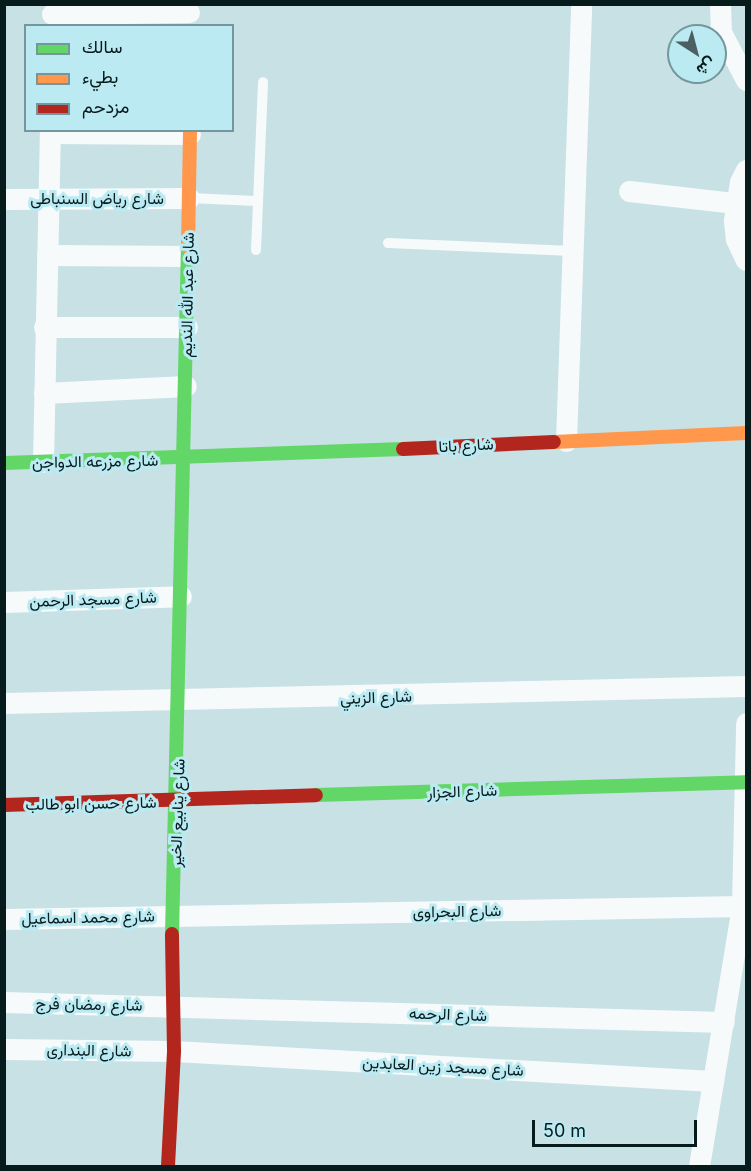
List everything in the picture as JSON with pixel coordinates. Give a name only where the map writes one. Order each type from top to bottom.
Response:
[{"type":"street","points":[[566,441],[581,4]]},
{"type":"street","points":[[720,4],[721,32],[747,80]]},
{"type":"street","points":[[52,15],[189,14]]},
{"type":"street","points":[[43,462],[44,327],[50,132],[190,132]]},
{"type":"street","name":"شارع عبد الله النديم","points":[[185,459],[190,132]]},
{"type":"street","points":[[747,170],[735,203],[736,239],[747,260]]},
{"type":"street","points":[[628,191],[735,203]]},
{"type":"street","name":"شارع رياض السنباطى","points":[[4,199],[189,198]]},
{"type":"street","points":[[46,255],[188,256]]},
{"type":"street","points":[[44,327],[187,327]]},
{"type":"street","points":[[44,393],[186,386]]},
{"type":"street","name":"شارع باتا","points":[[185,459],[747,433]]},
{"type":"street","name":"شارع مزرعه الدواجن","points":[[4,463],[185,459]]},
{"type":"street","name":"شارع ينابيع الخير","points":[[168,1167],[174,1051],[172,916],[178,801],[185,459]]},
{"type":"street","name":"شارع مسجد الرحمن","points":[[4,602],[181,596]]},
{"type":"street","name":"شارع الزيني","points":[[4,703],[180,702],[747,686]]},
{"type":"street","points":[[699,1167],[741,906],[747,723]]},
{"type":"street","name":"شارع الجزار","points":[[178,801],[746,794]]},
{"type":"street","name":"شارع حسن ابو طالب","points":[[4,805],[178,801]]},
{"type":"street","name":"شارع البحراوى","points":[[172,916],[741,906]]},
{"type":"street","name":"شارع محمد اسماعيل","points":[[4,919],[172,916]]},
{"type":"street","name":"شارع رمضان فرج","points":[[4,1002],[173,1006]]},
{"type":"street","name":"شارع الرحمه","points":[[173,1006],[723,1022]]},
{"type":"street","name":"شارع البندارى","points":[[4,1049],[174,1051]]},
{"type":"street","name":"شارع مسجد زين العابدين","points":[[174,1051],[713,1081]]},
{"type":"lane","points":[[256,250],[263,82]]},
{"type":"lane","points":[[189,198],[258,201]]},
{"type":"lane","points":[[388,243],[572,251]]},
{"type":"traffic: fast","points":[[172,934],[188,247]]},
{"type":"traffic: fast","points":[[4,463],[403,449]]},
{"type":"traffic: fast","points":[[316,795],[746,782]]},
{"type":"traffic: slow","points":[[188,247],[190,132]]},
{"type":"traffic: slow","points":[[554,442],[746,433]]},
{"type":"traffic: jam","points":[[403,449],[554,442]]},
{"type":"traffic: jam","points":[[4,805],[316,795]]},
{"type":"traffic: jam","points":[[168,1166],[174,1051],[172,934]]}]
